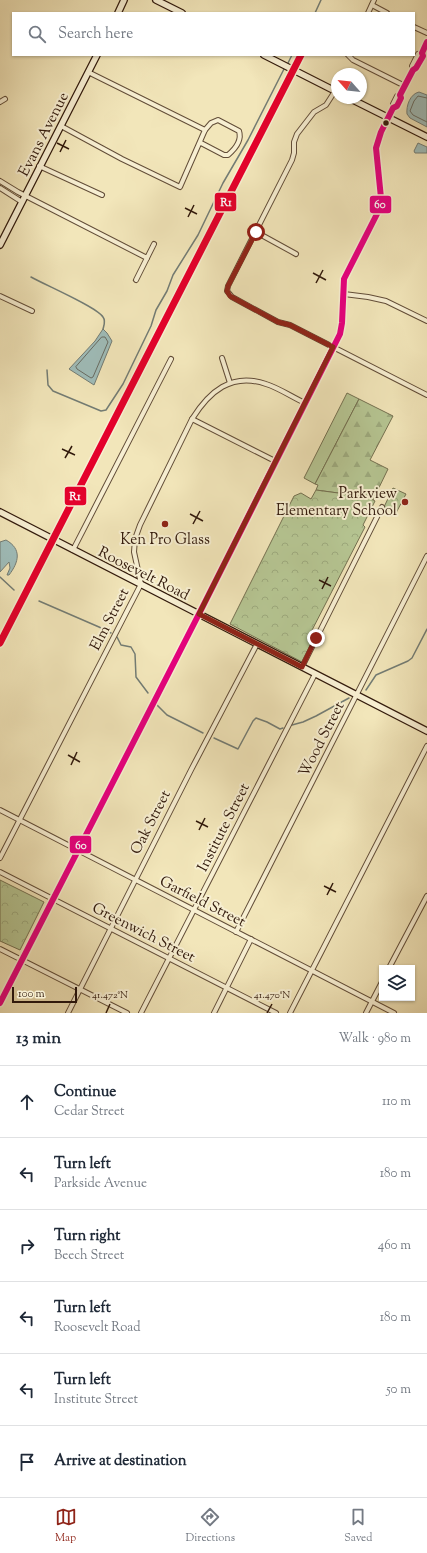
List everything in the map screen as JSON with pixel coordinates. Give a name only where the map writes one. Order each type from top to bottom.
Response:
[{"type":"street","points":[[118,12],[124,0]]},
{"type":"street","points":[[156,0],[180,12]]},
{"type":"street","points":[[368,12],[374,0]]},
{"type":"street","points":[[372,5],[385,12]]},
{"type":"street","points":[[415,27],[427,33]]},
{"type":"street","points":[[0,1003],[340,334],[346,275],[380,208],[381,198],[376,148],[380,132],[393,108],[393,104],[397,96],[400,95],[413,70],[416,68],[423,56],[422,53],[427,42]]},
{"type":"street","name":"Evans Avenue","points":[[0,245],[96,56]]},
{"type":"street","points":[[266,56],[331,88]]},
{"type":"street","points":[[349,56],[353,60],[404,86]]},
{"type":"street","points":[[88,72],[205,130]]},
{"type":"street","points":[[0,102],[5,99]]},
{"type":"street","points":[[331,99],[329,102],[314,112],[295,137],[292,160],[228,286],[227,291],[232,297],[278,322],[290,325],[427,395]]},
{"type":"street","points":[[361,104],[427,137]]},
{"type":"street","points":[[61,126],[122,159],[180,187],[201,143],[205,130],[211,123],[218,120],[239,131],[241,136],[237,144],[228,155],[224,155],[201,143]]},
{"type":"street","points":[[39,166],[102,195]]},
{"type":"street","points":[[0,181],[147,258]]},
{"type":"street","points":[[0,188],[22,202]]},
{"type":"street","points":[[256,232],[296,254]]},
{"type":"street","points":[[136,280],[154,244]]},
{"type":"street","points":[[344,294],[386,301],[427,321]]},
{"type":"street","points":[[0,296],[32,311]]},
{"type":"street","points":[[73,550],[171,358]]},
{"type":"street","points":[[222,358],[230,383]]},
{"type":"street","name":"Elm Street","points":[[0,858],[141,584],[134,552],[135,539],[140,525],[192,419],[200,406],[210,395],[230,383],[247,381],[259,382],[271,386],[305,403]]},
{"type":"street","points":[[192,419],[275,461]]},
{"type":"street","points":[[302,667],[382,507]]},
{"type":"street","name":"Roosevelt Road","points":[[0,512],[427,731]]},
{"type":"street","name":"Wood Street","points":[[236,932],[427,556]]},
{"type":"street","name":"Oak Street","points":[[68,1013],[135,879],[257,644]]},
{"type":"street","name":"Institute Street","points":[[141,1013],[315,674]]},
{"type":"street","points":[[290,1013],[427,746]]},
{"type":"street","name":"Garfield Street","points":[[0,810],[394,1013]]},
{"type":"street","name":"Greenwich Street","points":[[0,872],[276,1013]]},
{"type":"street","points":[[391,965],[427,896]]},
{"type":"street","points":[[214,1013],[251,939]]},
{"type":"street","points":[[0,949],[127,1013]]},
{"type":"street","points":[[366,1013],[379,988]]},
{"type":"green space","points":[[347,393],[359,399],[315,484],[304,478]]},
{"type":"green space","points":[[359,399],[393,416],[370,460],[388,469],[373,500],[367,497],[316,490],[318,485],[315,484]]},
{"type":"green space","points":[[393,488],[406,494],[396,513],[384,507]]},
{"type":"green space","points":[[316,490],[368,497],[375,501],[363,525],[365,527],[309,636],[314,639],[302,662],[230,624],[294,496],[301,493],[311,499]]},
{"type":"green space","points":[[0,880],[44,902],[20,950],[0,941]]},
{"type":"water","points":[[419,92],[427,95],[427,127],[410,118],[407,114],[409,101],[413,95]]},
{"type":"water","points":[[418,143],[427,147],[427,153],[415,153],[414,151]]},
{"type":"water","points":[[103,329],[112,341],[94,385],[69,369],[95,341]]},
{"type":"water","points":[[6,540],[15,547],[17,552],[17,561],[9,575],[7,575],[10,568],[9,562],[0,572],[0,542]]},
{"type":"waterway","points":[[315,12],[321,0]]},
{"type":"waterway","points":[[288,63],[292,56]]},
{"type":"waterway","points":[[47,370],[48,385],[53,391],[101,411],[106,410],[123,384],[151,326],[156,310],[167,291],[173,275],[198,235],[223,183],[248,140],[284,69]]},
{"type":"waterway","points":[[31,277],[81,302],[99,313],[104,320],[103,329]]},
{"type":"waterway","points":[[0,577],[14,590]]},
{"type":"waterway","points":[[39,601],[111,633]]},
{"type":"waterway","points":[[366,690],[376,675],[412,658],[427,629]]},
{"type":"waterway","points":[[117,637],[121,645],[131,647],[135,654],[136,677],[148,693]]},
{"type":"waterway","points":[[292,725],[316,716],[349,698]]},
{"type":"waterway","points":[[156,704],[167,715],[203,733]]},
{"type":"waterway","points":[[214,738],[238,749],[256,718],[280,729],[283,728]]},
{"type":"transit line","name":"60","points":[[0,1003],[340,334],[344,279],[380,208],[381,198],[376,148],[381,132],[393,108],[397,106],[401,98],[400,95],[413,70],[416,68],[423,56],[422,53],[427,42]]},
{"type":"transit line","name":"R1","points":[[0,643],[300,56]]},
{"type":"place","name":"Parkview Elementary School","points":[[405,502]]},
{"type":"place","name":"Ken Pro Glass","points":[[165,524]]},
{"type":"route","points":[[256,232],[228,286],[227,291],[230,296],[278,322],[290,325],[333,347],[199,614],[302,667],[316,638]]}]
